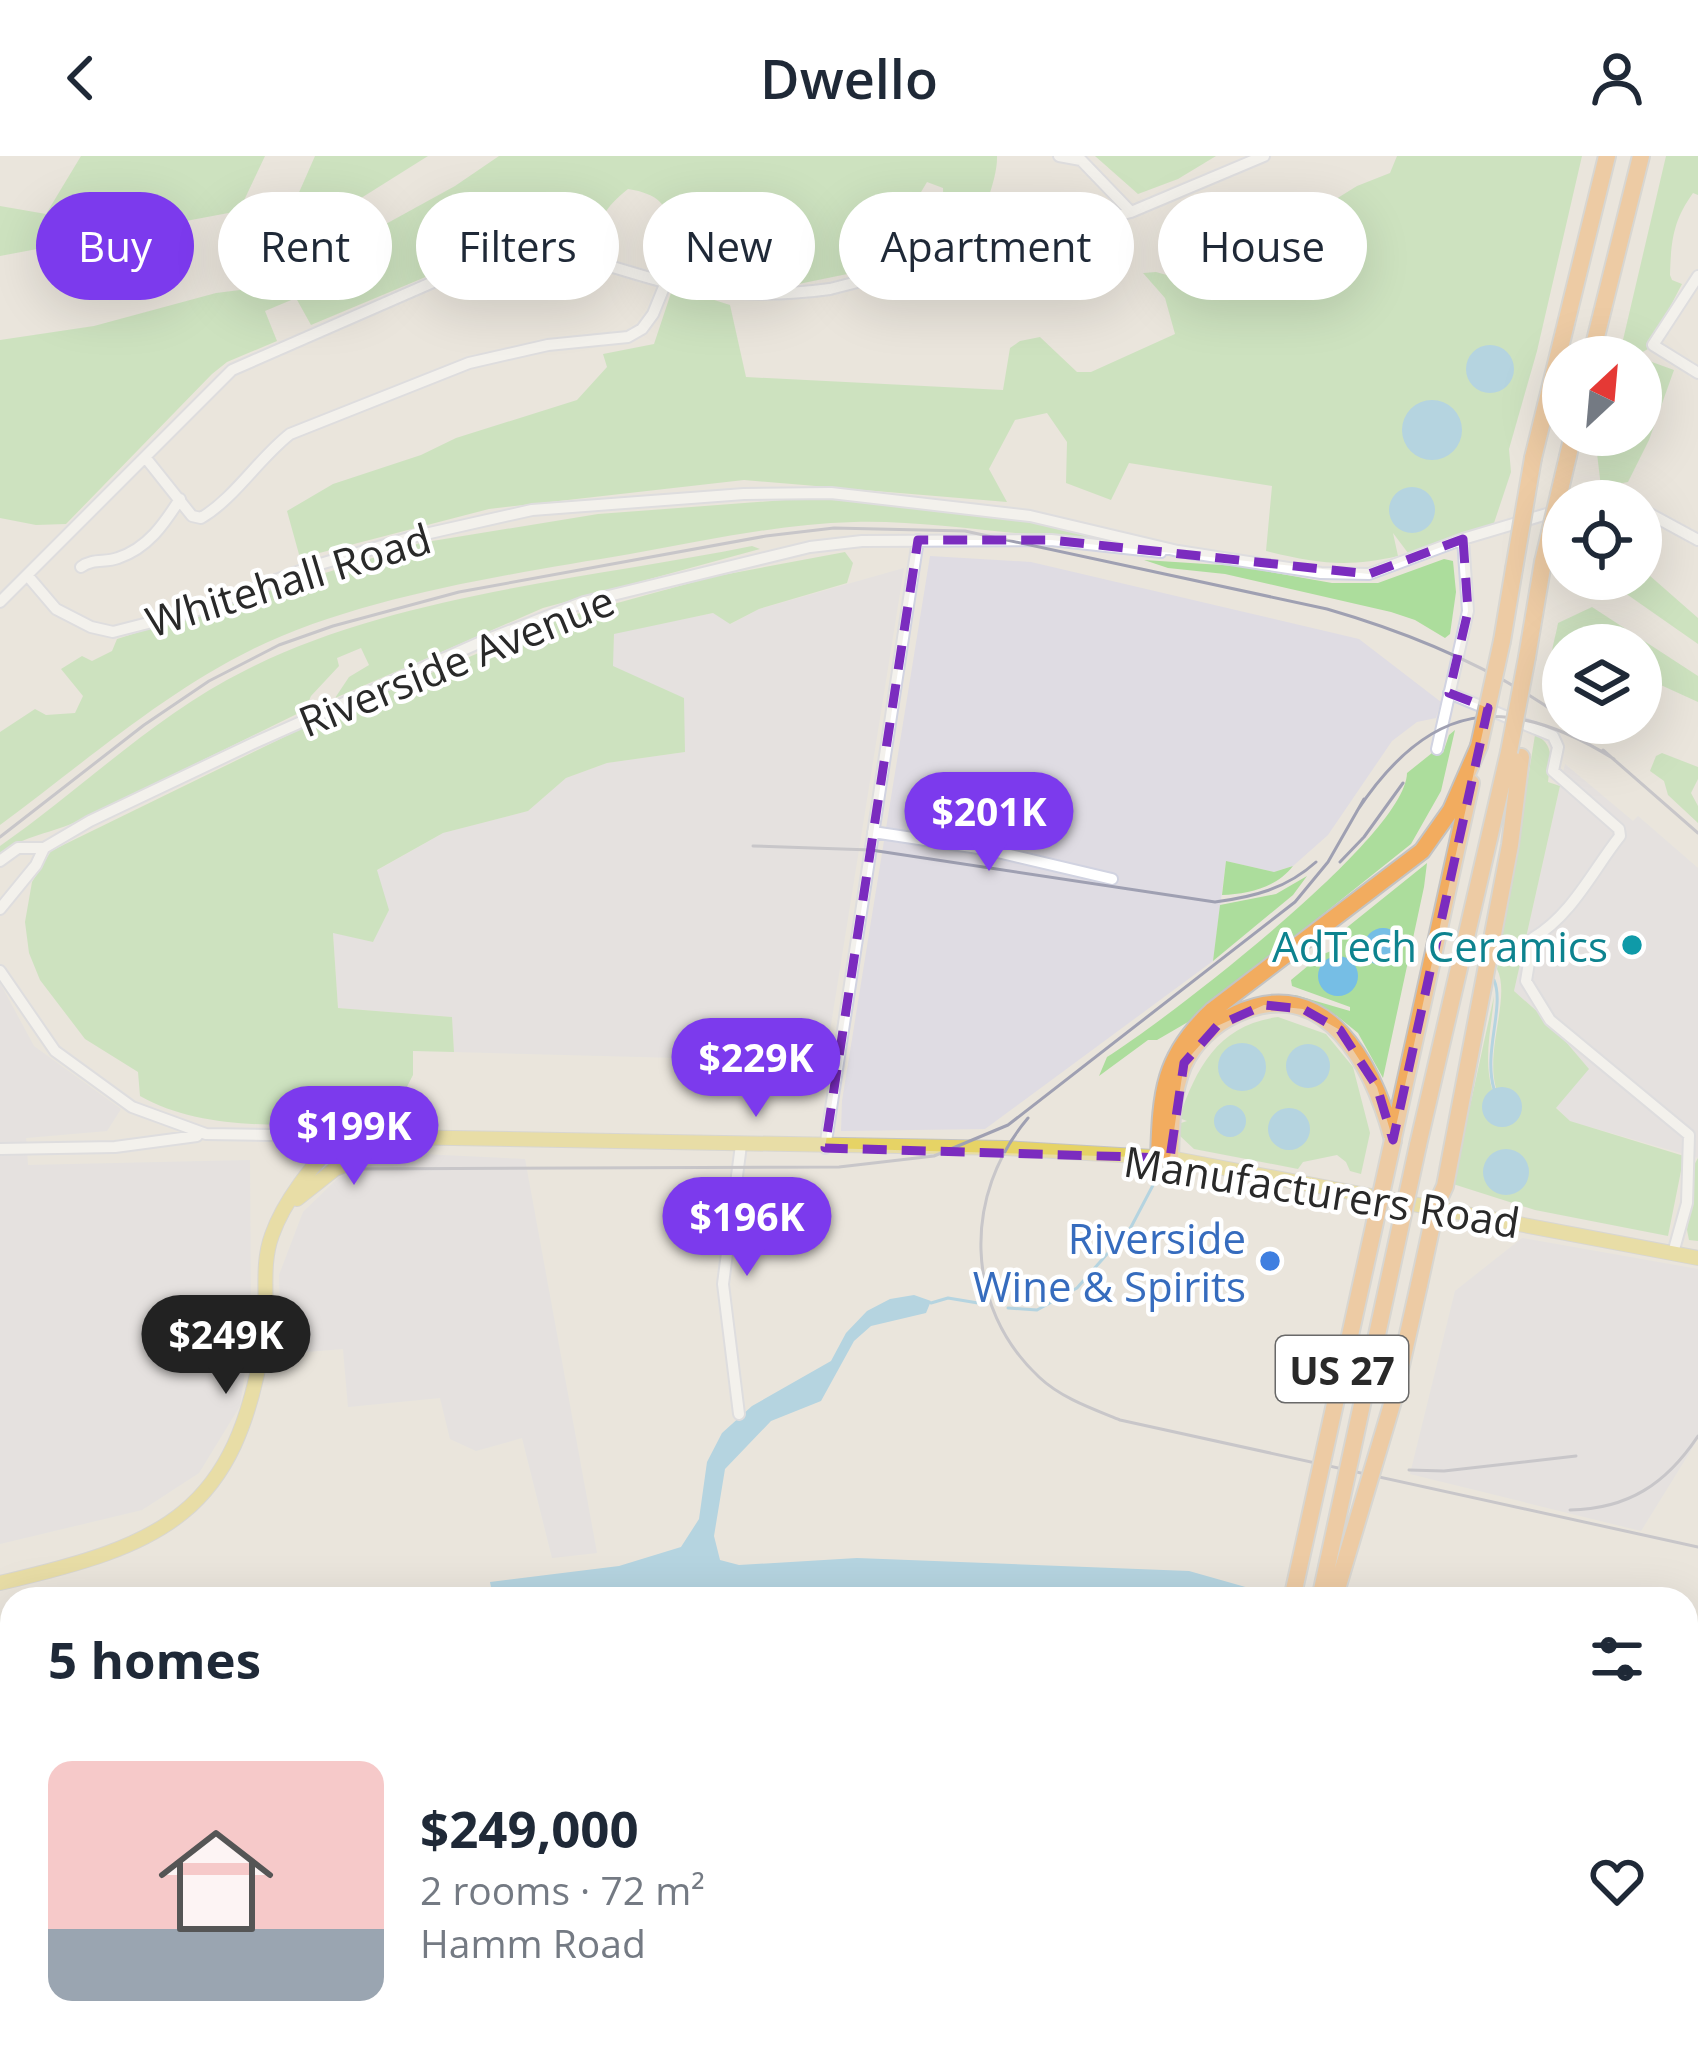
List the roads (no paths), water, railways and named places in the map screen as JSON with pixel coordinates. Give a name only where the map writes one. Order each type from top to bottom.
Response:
[{"type":"highway","name":"US 27","points":[[1295,1587],[1502,641],[1533,458],[1606,156]]},
{"type":"highway","points":[[1596,336],[1641,156]]},
{"type":"highway","name":"US 27","points":[[1323,1587],[1418,1145],[1515,755],[1543,562],[1568,456]]},
{"type":"highway","points":[[1164,1158],[1160,1105],[1167,1074],[1188,1034],[1422,851],[1437,836],[1479,746]]},
{"type":"highway","points":[[1338,1587],[1393,1401],[1436,1207],[1445,1186],[1510,845],[1515,755]]},
{"type":"highway","points":[[1164,1158],[1184,1063],[1216,1026],[1264,1005],[1303,1009],[1340,1030],[1377,1088],[1393,1139]]},
{"type":"main road","name":"Manufacturers Road","points":[[339,1136],[1005,1148],[1164,1158],[1698,1258]]},
{"type":"main road","points":[[0,1582],[80,1564],[148,1540],[207,1489],[229,1458],[248,1417],[264,1332],[266,1256],[284,1210],[339,1136]]},
{"type":"main road","points":[[284,1210],[335,1169],[408,1139]]},
{"type":"street","points":[[1060,156],[1081,160],[1112,192]]},
{"type":"street","points":[[1134,211],[1264,156]]},
{"type":"street","points":[[0,602],[232,370],[495,255],[531,249],[570,254],[643,276]]},
{"type":"street","points":[[1698,276],[1653,345],[1698,374]]},
{"type":"street","points":[[145,457],[193,516],[201,518],[290,434],[469,362],[548,345],[628,338],[642,329],[658,300]]},
{"type":"street","name":"Whitehall Road","points":[[27,575],[56,609],[113,632],[195,611],[310,567],[412,537],[532,510],[744,494],[831,493],[1030,516],[1178,551],[1321,573],[1369,574],[1542,515]]},
{"type":"street","points":[[81,567],[90,561],[114,560],[146,544],[180,499]]},
{"type":"street","points":[[1662,521],[1698,541]]},
{"type":"street","points":[[1437,749],[1468,611],[1463,539]]},
{"type":"street","points":[[825,1148],[918,540]]},
{"type":"street","name":"Riverside Avenue","points":[[44,848],[254,743],[481,641],[584,602],[810,547],[918,540],[1051,540],[1178,551]]},
{"type":"street","points":[[1449,693],[1553,736],[1558,747],[1553,771],[1619,829],[1620,836],[1592,878],[1546,931],[1533,938],[1526,981],[1550,1019],[1689,1135],[1690,1179],[1673,1253]]},
{"type":"street","points":[[873,832],[994,851],[1112,879]]},
{"type":"street","points":[[0,861],[18,848],[44,848],[0,909]]},
{"type":"street","name":"Manufacturers Road","points":[[0,971],[55,1051],[132,1107],[206,1134],[339,1136]]},
{"type":"street","points":[[0,1149],[115,1147],[206,1134]]},
{"type":"street","points":[[739,1414],[723,1284],[740,1144]]},
{"type":"water","points":[[1490,345],[1507,352],[1514,369],[1507,386],[1490,393],[1473,386],[1466,369],[1473,352]]},
{"type":"water","points":[[1432,400],[1453,409],[1462,430],[1453,451],[1432,460],[1411,451],[1402,430],[1411,409]]},
{"type":"water","points":[[1412,487],[1428,494],[1435,510],[1428,526],[1412,533],[1396,526],[1389,510],[1396,494]]},
{"type":"water","points":[[1383,928],[1397,933],[1402,947],[1397,961],[1383,966],[1369,961],[1364,947],[1369,933]]},
{"type":"water","points":[[1338,956],[1352,962],[1358,976],[1352,990],[1338,996],[1324,990],[1318,976],[1324,962]]},
{"type":"water","points":[[1242,1043],[1259,1050],[1266,1067],[1259,1084],[1242,1091],[1225,1084],[1218,1067],[1225,1050]]},
{"type":"water","points":[[1308,1044],[1323,1051],[1330,1066],[1323,1081],[1308,1088],[1293,1081],[1286,1066],[1293,1051]]},
{"type":"water","points":[[1502,1087],[1516,1093],[1522,1107],[1516,1121],[1502,1127],[1488,1121],[1482,1107],[1488,1093]]},
{"type":"water","points":[[1230,1105],[1242,1109],[1246,1121],[1242,1133],[1230,1137],[1218,1133],[1214,1121],[1218,1109]]},
{"type":"water","points":[[1289,1108],[1304,1114],[1310,1129],[1304,1144],[1289,1150],[1274,1144],[1268,1129],[1274,1114]]},
{"type":"water","points":[[1506,1149],[1522,1156],[1529,1172],[1522,1188],[1506,1195],[1490,1188],[1483,1172],[1490,1156]]},
{"type":"water","points":[[914,1295],[931,1301],[926,1313],[871,1326],[854,1341],[821,1401],[771,1421],[725,1469],[714,1536],[720,1560],[739,1565],[857,1558],[1189,1571],[1246,1587],[491,1587],[490,1582],[619,1566],[681,1547],[699,1519],[707,1462],[722,1433],[752,1406],[831,1361],[846,1333],[867,1311],[890,1299]]},
{"type":"waterway","points":[[1494,980],[1494,1089]]},
{"type":"waterway","points":[[1008,1308],[1037,1310],[1077,1288],[1131,1227],[1161,1170]]},
{"type":"waterway","points":[[931,1303],[948,1298],[984,1304]]},
{"type":"railway","points":[[0,837],[144,725],[209,681],[279,645],[459,592],[834,528],[965,531],[1327,609],[1450,653],[1542,704]]},
{"type":"railway","points":[[1357,811],[1412,747],[1441,729],[1472,719],[1504,717],[1538,723],[1614,759]]},
{"type":"railway","points":[[1603,750],[1698,833]]},
{"type":"railway","points":[[1340,862],[1403,783]]},
{"type":"railway","points":[[350,1169],[839,1167],[934,1156],[1008,1125],[1295,902],[1328,862],[1364,799]]},
{"type":"railway","points":[[753,846],[871,850],[1215,902],[1268,890],[1316,862]]},
{"type":"railway","points":[[1028,1118],[992,1181],[981,1250],[985,1285],[996,1318],[1014,1349],[1057,1391],[1120,1420],[1698,1547]]},
{"type":"railway","points":[[1570,1510],[1610,1505],[1644,1491],[1673,1468],[1698,1436]]},
{"type":"railway","points":[[1409,1470],[1444,1471],[1576,1456]]},
{"type":"place","name":"AdTech Ceramics","points":[[1632,945]]},
{"type":"place","name":"Riverside Wine & Spirits","points":[[1270,1261]]}]
